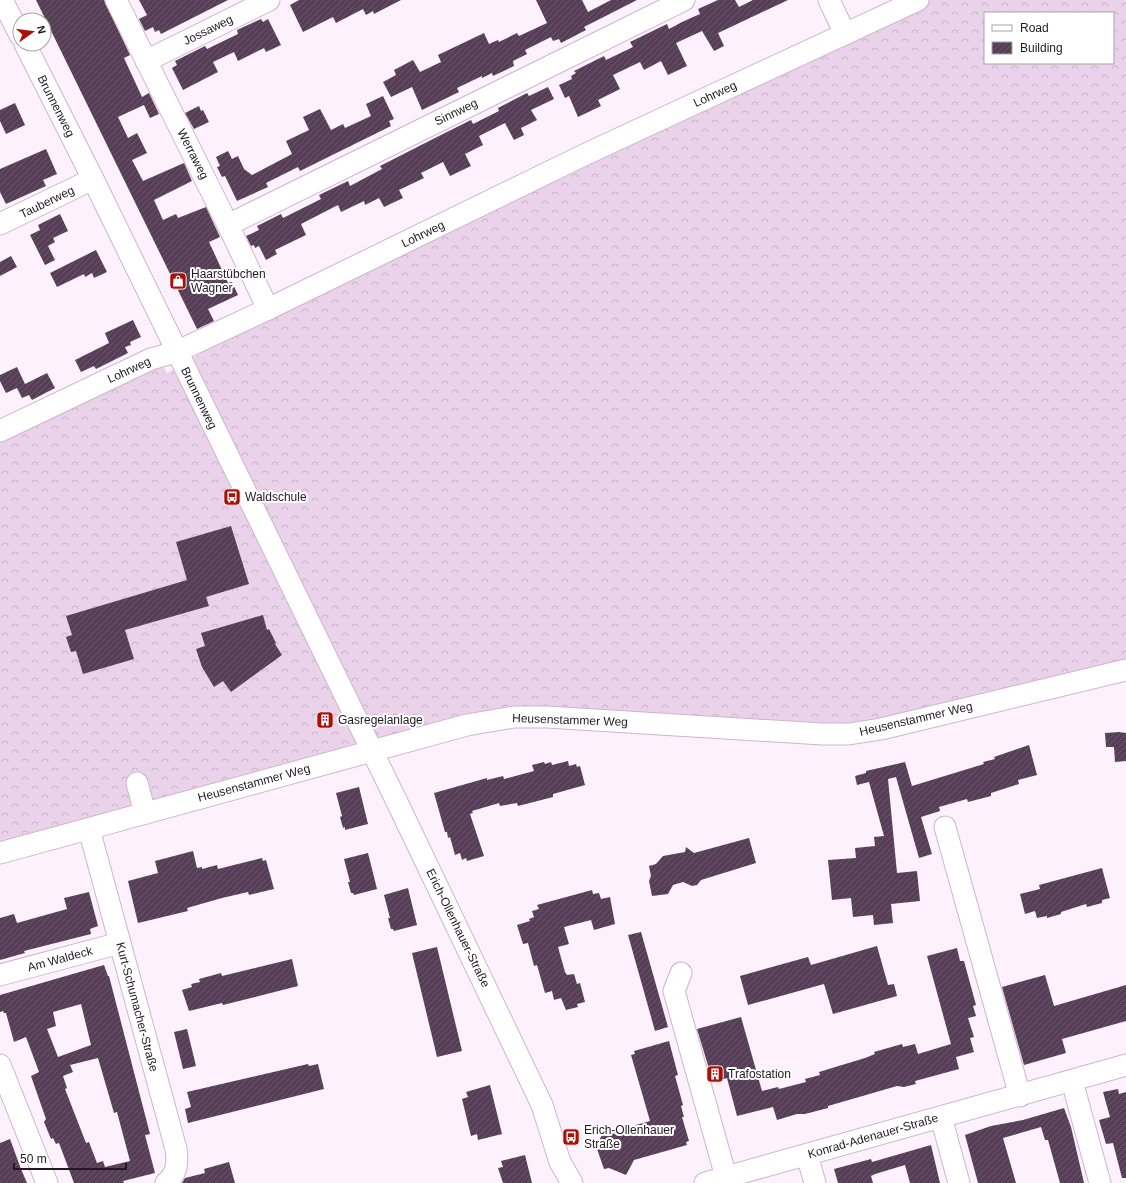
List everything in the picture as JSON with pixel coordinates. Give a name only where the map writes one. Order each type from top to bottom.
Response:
[{"type":"street","name":"Werraweg","points":[[116,0],[268,309]]},
{"type":"street","name":"Jossaweg","points":[[146,61],[269,0]]},
{"type":"street","name":"Sinnweg","points":[[228,225],[684,0]]},
{"type":"street","points":[[829,0],[845,34]]},
{"type":"street","name":"Lohrweg","points":[[0,431],[151,359],[176,352],[268,309],[586,154],[918,0]]},
{"type":"street","name":"Brunnenweg","points":[[29,52],[93,179],[176,352],[372,751]]},
{"type":"street","name":"Tauberweg","points":[[0,224],[93,179]]},
{"type":"street","name":"Heusenstammer Weg","points":[[0,853],[467,725],[514,716],[822,734],[849,734],[881,729],[1126,670]]},
{"type":"street","name":"Erich-Ollenhauer-Straße","points":[[372,751],[542,1105],[567,1143],[585,1183]]},
{"type":"street","points":[[137,783],[145,813]]},
{"type":"street","points":[[945,826],[1020,1096]]},
{"type":"street","name":"Kurt-Schumacher-Straße","points":[[89,829],[177,1154],[175,1173],[166,1183]]},
{"type":"street","name":"Am Waldeck","points":[[0,975],[120,943]]},
{"type":"street","points":[[681,974],[674,991],[726,1177]]},
{"type":"street","points":[[0,1065],[47,1183]]},
{"type":"street","name":"Konrad-Adenauer-Straße","points":[[705,1183],[1020,1096],[1126,1065]]},
{"type":"street","points":[[1072,1081],[1100,1183]]},
{"type":"street","name":"Erich-Ollenhauer-Straße","points":[[542,1105],[560,1162],[572,1183]]},
{"type":"street","points":[[942,1117],[959,1183]]},
{"type":"street","points":[[807,1155],[815,1183]]},
{"type":"green space","points":[[927,0],[1126,0],[1126,678],[902,731],[510,724],[0,845],[0,439],[162,364],[167,373],[270,313]]},
{"type":"building","points":[[36,0],[104,0],[130,55],[124,58],[142,97],[149,93],[159,114],[150,118],[144,105],[118,117],[128,138],[137,133],[147,153],[132,160],[143,181],[184,163],[192,181],[154,200],[163,220],[176,214],[178,218],[206,207],[220,237],[209,242],[228,283],[232,282],[238,295],[208,309],[214,321],[197,329],[52,33],[52,12],[42,12]]},
{"type":"building","points":[[139,0],[228,0],[161,34],[159,30],[155,32],[153,27],[145,31],[139,19],[147,15]]},
{"type":"building","points":[[299,0],[401,0],[374,14],[373,11],[366,15],[363,9],[336,23],[333,17],[303,32],[290,5]]},
{"type":"building","points":[[536,0],[582,0],[588,12],[611,0],[637,0],[584,27],[586,30],[561,43],[559,39],[553,41],[551,37],[525,50],[527,54],[513,61],[514,66],[493,76],[492,73],[482,78],[482,76],[457,88],[459,92],[422,110],[412,87],[391,97],[383,82],[396,75],[394,70],[413,60],[420,72],[441,62],[438,55],[484,33],[489,44],[498,40],[499,42],[517,33],[519,36],[547,23]]},
{"type":"building","points":[[718,0],[735,0],[739,7],[753,0],[788,0],[718,33],[724,46],[714,51],[702,31],[676,43],[687,66],[668,75],[661,61],[644,70],[640,62],[613,75],[620,89],[598,100],[601,106],[578,117],[569,96],[565,98],[559,85],[572,79],[571,76],[576,73],[574,71],[604,56],[606,60],[633,47],[630,42],[667,24],[669,29],[700,14],[698,9]]},
{"type":"building","points":[[261,19],[263,22],[268,19],[281,45],[266,52],[264,48],[238,61],[234,52],[213,62],[218,72],[183,90],[172,68],[177,65],[175,61],[205,46],[207,49],[238,34],[237,30]]},
{"type":"building","points":[[548,87],[554,99],[531,110],[537,120],[521,128],[524,135],[514,140],[505,123],[479,136],[483,145],[465,154],[471,166],[450,176],[443,162],[421,173],[424,178],[399,190],[403,198],[384,207],[379,198],[365,205],[364,201],[341,212],[338,205],[301,224],[306,235],[275,250],[277,254],[266,260],[259,246],[255,248],[254,245],[251,246],[246,236],[259,230],[257,226],[281,214],[283,218],[321,199],[319,195],[348,181],[350,186],[382,169],[380,166],[471,120],[473,124],[499,111],[498,108],[527,93],[529,96]]},
{"type":"building","points":[[383,96],[394,119],[389,121],[391,126],[300,171],[298,167],[266,183],[268,187],[237,201],[225,176],[222,177],[217,167],[220,166],[216,157],[228,151],[232,159],[238,156],[244,169],[252,175],[292,154],[286,141],[309,130],[303,117],[320,109],[331,130],[343,124],[345,128],[371,116],[366,104]]},
{"type":"building","points":[[15,103],[25,125],[6,134],[0,121],[0,110]]},
{"type":"building","points":[[199,106],[201,111],[203,110],[209,122],[194,129],[185,113]]},
{"type":"building","points":[[46,149],[57,174],[43,180],[46,186],[6,204],[0,192],[0,169]]},
{"type":"building","points":[[60,214],[68,231],[53,238],[55,242],[48,246],[55,260],[45,265],[30,235],[40,230],[38,225]]},
{"type":"building","points":[[96,250],[107,272],[94,278],[92,273],[85,277],[84,274],[57,287],[50,273]]},
{"type":"building","points":[[11,256],[17,267],[0,276],[0,262]]},
{"type":"building","points":[[133,320],[141,337],[130,342],[131,345],[125,347],[128,353],[96,369],[94,366],[81,372],[75,360],[109,343],[105,333]]},
{"type":"building","points":[[17,367],[25,384],[47,373],[55,388],[32,400],[29,395],[22,398],[17,388],[6,393],[0,381],[0,375]]},
{"type":"building","points":[[231,526],[249,584],[206,597],[209,606],[125,630],[134,659],[83,674],[76,651],[71,652],[66,637],[72,635],[66,616],[187,580],[176,542]]},
{"type":"building","points":[[263,615],[267,630],[269,629],[276,643],[275,644],[282,655],[231,692],[223,681],[214,687],[202,667],[196,649],[205,646],[201,633]]},
{"type":"building","points":[[1105,733],[1126,733],[1126,761],[1115,762],[1114,747],[1106,747]]},
{"type":"building","points":[[1029,745],[1037,775],[1018,780],[1019,784],[991,793],[991,796],[968,802],[967,799],[939,807],[940,811],[921,817],[932,854],[919,858],[896,777],[888,779],[897,873],[917,871],[920,901],[891,904],[893,923],[874,925],[873,915],[853,917],[851,898],[832,900],[828,860],[856,858],[855,848],[875,846],[874,837],[884,836],[869,782],[857,785],[855,776],[866,773],[866,771],[905,762],[912,786],[984,764],[983,762],[995,759],[994,757]]},
{"type":"building","points":[[568,761],[569,766],[576,764],[577,767],[580,766],[585,785],[553,794],[553,797],[518,806],[517,803],[500,806],[499,803],[472,811],[473,813],[470,814],[484,856],[467,861],[466,858],[462,860],[460,853],[455,855],[450,837],[448,838],[447,832],[445,832],[434,793],[487,778],[487,780],[503,776],[504,779],[534,771],[532,765],[544,762],[545,764],[551,762],[552,765]]},
{"type":"building","points":[[359,787],[368,824],[345,830],[340,817],[342,816],[336,793]]},
{"type":"building","points":[[749,838],[756,863],[701,880],[697,885],[692,886],[683,882],[673,885],[668,894],[652,896],[649,881],[651,876],[649,866],[656,864],[663,856],[685,852],[686,847],[694,853]]},
{"type":"building","points":[[193,851],[197,868],[202,867],[202,869],[217,865],[218,869],[262,858],[263,861],[266,860],[274,889],[249,895],[248,892],[222,898],[187,908],[188,911],[138,923],[128,881],[158,873],[155,861]]},
{"type":"building","points":[[368,853],[377,889],[354,895],[351,893],[348,882],[350,882],[344,859]]},
{"type":"building","points":[[1102,868],[1110,898],[1102,900],[1102,903],[1087,907],[1086,904],[1047,918],[1047,916],[1037,918],[1035,911],[1025,914],[1020,894],[1040,889],[1039,885]]},
{"type":"building","points":[[408,888],[417,925],[394,931],[391,929],[388,918],[390,918],[384,895]]},
{"type":"building","points":[[592,890],[593,894],[599,893],[601,899],[610,897],[615,924],[594,930],[591,920],[564,927],[569,944],[558,947],[565,972],[567,975],[574,974],[577,984],[580,983],[585,1002],[577,1004],[578,1007],[566,1010],[561,998],[554,1000],[552,991],[545,993],[537,965],[534,966],[528,943],[523,944],[517,925],[530,921],[529,919],[534,917],[532,911],[539,909],[537,905]]},
{"type":"building","points":[[89,892],[98,926],[90,929],[91,934],[24,951],[25,953],[0,960],[0,918],[14,914],[17,923],[67,909],[64,898]]},
{"type":"building","points":[[641,932],[668,1027],[655,1031],[628,935]]},
{"type":"building","points":[[877,946],[888,985],[894,984],[897,996],[833,1014],[824,984],[748,1005],[740,976],[808,957],[811,965]]},
{"type":"building","points":[[437,947],[462,1051],[437,1057],[412,953]]},
{"type":"building","points":[[957,948],[960,961],[964,961],[976,1005],[973,1006],[976,1016],[968,1018],[974,1037],[970,1038],[974,1052],[956,1057],[959,1069],[915,1081],[916,1084],[904,1087],[897,1086],[828,1106],[828,1108],[805,1114],[797,1114],[777,1120],[773,1107],[737,1116],[727,1078],[713,1082],[697,1029],[741,1017],[762,1091],[778,1087],[779,1089],[806,1082],[805,1079],[820,1075],[819,1072],[865,1058],[875,1054],[874,1052],[902,1044],[903,1047],[915,1044],[918,1054],[951,1044],[927,956]]},
{"type":"building","points":[[292,959],[298,986],[223,1005],[222,1003],[189,1011],[182,990],[192,987],[191,984],[200,982],[199,979],[221,973],[222,976]]},
{"type":"building","points":[[104,965],[109,976],[150,1134],[145,1135],[155,1173],[123,1181],[124,1183],[74,1183],[59,1143],[56,1144],[53,1138],[51,1139],[44,1122],[46,1119],[31,1076],[39,1072],[26,1037],[14,1042],[6,1013],[3,1011],[0,1012],[0,995]],"holes":[[[81,1004],[91,1045],[58,1057],[47,1029],[56,1026],[53,1012]],[[98,1058],[114,1113],[117,1112],[130,1161],[105,1167],[103,1161],[97,1163],[89,1142],[86,1143],[65,1089],[67,1088],[63,1076],[73,1072],[70,1065]]]},
{"type":"building","points":[[1045,975],[1054,1006],[1126,985],[1126,1021],[1062,1039],[1066,1053],[1024,1065],[1002,987]]},
{"type":"building","points":[[187,1029],[196,1066],[183,1069],[174,1032]]},
{"type":"building","points":[[669,1041],[678,1075],[675,1076],[683,1105],[681,1106],[684,1117],[682,1117],[689,1141],[686,1142],[687,1145],[634,1160],[626,1175],[609,1168],[604,1169],[596,1146],[602,1135],[611,1132],[618,1136],[622,1129],[650,1121],[631,1055],[635,1054],[634,1051]]},
{"type":"building","points":[[308,1064],[309,1066],[318,1064],[324,1089],[188,1123],[185,1109],[191,1107],[187,1092]]},
{"type":"building","points":[[490,1085],[502,1134],[478,1140],[477,1134],[471,1136],[462,1099],[468,1097],[466,1092]]},
{"type":"building","points":[[1118,1089],[1119,1094],[1126,1092],[1126,1178],[1122,1178],[1113,1143],[1106,1144],[1099,1120],[1110,1117],[1103,1092]]},
{"type":"building","points":[[1064,1108],[1071,1127],[1084,1183],[1060,1183],[1048,1140],[1045,1140],[1041,1127],[1003,1138],[1016,1183],[978,1183],[965,1135],[991,1126],[1023,1120]]},
{"type":"building","points":[[10,1139],[27,1183],[0,1183],[0,1143]]},
{"type":"building","points":[[931,1145],[940,1183],[910,1183],[905,1165],[871,1176],[873,1183],[838,1183],[834,1169],[871,1159],[872,1162]]},
{"type":"building","points":[[525,1155],[532,1183],[503,1183],[498,1168],[503,1167],[501,1161]]},
{"type":"building","points":[[229,1162],[235,1183],[182,1183],[185,1178],[205,1173],[204,1169]]},
{"type":"place","name":"Haarstübchen Wagner","points":[[178,281]]},
{"type":"place","name":"Waldschule","points":[[232,497]]},
{"type":"place","name":"Gasregelanlage","points":[[325,720]]},
{"type":"place","name":"Trafostation","points":[[715,1074]]},
{"type":"place","name":"Erich-Ollenhauer Straße","points":[[571,1137]]}]
